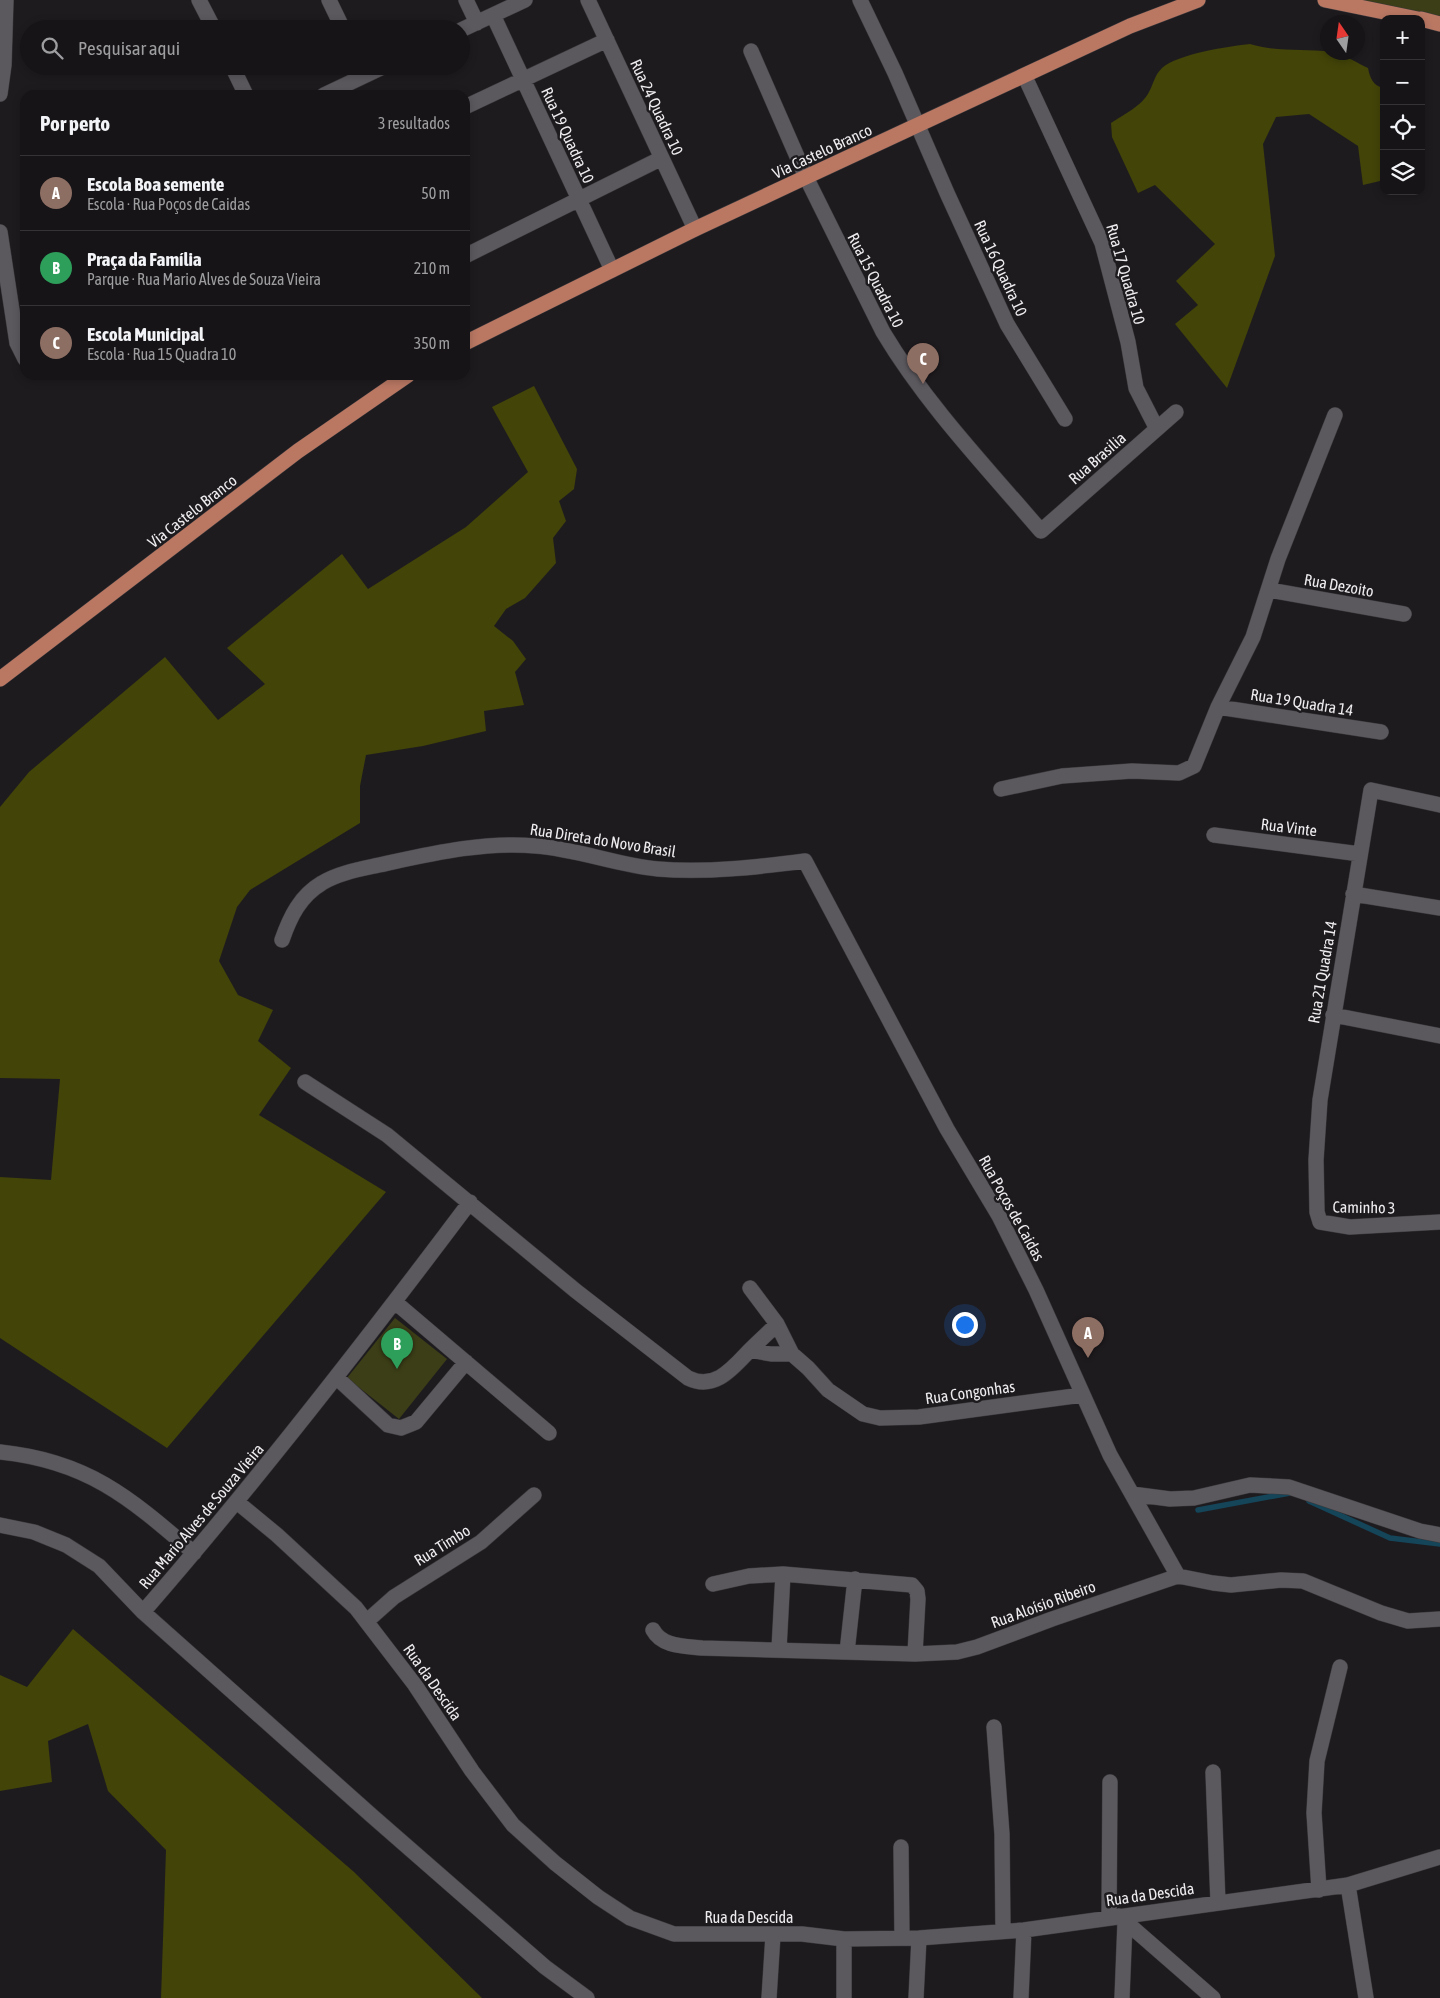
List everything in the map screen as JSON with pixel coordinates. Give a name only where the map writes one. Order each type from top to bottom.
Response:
[{"type":"main road","name":"Via Castelo Branco","points":[[470,341],[695,229],[1025,77],[1169,4],[1195,0]]},
{"type":"main road","points":[[1325,0],[1400,15]]},
{"type":"main road","points":[[1425,20],[1440,24]]},
{"type":"main road","name":"Via Castelo Branco","points":[[0,679],[391,380]]},
{"type":"street","points":[[0,94],[4,65],[6,0]]},
{"type":"street","points":[[200,0],[210,20]]},
{"type":"street","points":[[330,0],[339,20]]},
{"type":"street","points":[[466,0],[478,23]]},
{"type":"street","points":[[470,26],[525,0]]},
{"type":"street","name":"Rua 24 Quadra 10","points":[[588,0],[695,229]]},
{"type":"street","name":"Rua 16 Quadra 10","points":[[860,0],[919,125],[951,202],[1008,324],[1065,419]]},
{"type":"street","name":"Rua 19 Quadra 10","points":[[493,15],[612,270]]},
{"type":"street","points":[[470,105],[607,40]]},
{"type":"street","name":"Rua 15 Quadra 10","points":[[751,51],[806,177],[853,276],[895,353],[966,443],[1041,531]]},
{"type":"street","points":[[236,75],[244,90]]},
{"type":"street","points":[[349,90],[360,75]]},
{"type":"street","name":"Rua 17 Quadra 10","points":[[1025,77],[1102,243],[1128,342],[1136,388],[1156,429]]},
{"type":"street","points":[[470,253],[578,198],[662,158]]},
{"type":"street","points":[[0,232],[15,335],[20,347]]},
{"type":"street","name":"Rua Brasilia","points":[[1041,531],[1176,412]]},
{"type":"street","points":[[1000,789],[1062,776],[1132,771],[1186,771],[1194,766],[1218,707],[1253,637],[1278,559],[1335,414]]},
{"type":"street","name":"Rua Dezoito","points":[[1269,590],[1404,614]]},
{"type":"street","name":"Rua 19 Quadra 14","points":[[1218,707],[1381,732]]},
{"type":"street","name":"Rua 21 Quadra 14","points":[[1316,1160],[1320,1100],[1332,1015],[1371,790],[1440,805]]},
{"type":"street","name":"Rua Vinte","points":[[1214,835],[1360,854]]},
{"type":"street","name":"Rua Direta do Novo Brasil","points":[[282,940],[289,920],[301,899],[322,882],[362,869],[498,844],[537,846],[658,869],[690,870],[805,861]]},
{"type":"street","name":"Rua Poços de Caidas","points":[[805,861],[942,1121],[999,1216],[1036,1290],[1082,1395],[1132,1494],[1178,1576]]},
{"type":"street","points":[[1353,894],[1440,908]]},
{"type":"street","points":[[1332,1015],[1440,1036]]},
{"type":"street","points":[[305,1082],[387,1135],[576,1291],[695,1382],[712,1382],[735,1367],[777,1324]]},
{"type":"street","name":"Caminho 3","points":[[1316,1160],[1317,1212],[1320,1222],[1350,1226],[1440,1222]]},
{"type":"street","name":"Rua Mario Alves de Souza Vieira","points":[[0,1525],[34,1532],[66,1545],[99,1566],[143,1612],[237,1502],[336,1378],[470,1202]]},
{"type":"street","points":[[750,1288],[777,1324],[792,1354],[772,1354],[750,1350]]},
{"type":"street","points":[[395,1302],[549,1433]]},
{"type":"street","name":"Rua Congonhas","points":[[792,1354],[828,1390],[863,1414],[880,1418],[919,1417],[1082,1395]]},
{"type":"street","points":[[336,1378],[388,1425],[401,1428],[416,1422],[466,1362]]},
{"type":"street","points":[[0,1452],[48,1459],[79,1470],[110,1486],[137,1504],[194,1553]]},
{"type":"street","points":[[1132,1494],[1170,1499],[1194,1498],[1250,1485],[1289,1487],[1420,1532],[1440,1535]]},
{"type":"street","name":"Rua Timbo","points":[[367,1621],[394,1597],[481,1542],[534,1495]]},
{"type":"street","name":"Rua da Descida","points":[[237,1502],[318,1572],[367,1621],[513,1825],[555,1863],[630,1918],[674,1934],[802,1934],[844,1939],[919,1938],[1024,1930],[1118,1919],[1348,1885],[1440,1856]]},
{"type":"street","points":[[779,1649],[783,1574]]},
{"type":"street","points":[[713,1584],[749,1576],[783,1574],[912,1585],[918,1599],[915,1654]]},
{"type":"street","points":[[1178,1576],[1214,1584],[1281,1580],[1303,1581],[1381,1613],[1408,1621],[1440,1619]]},
{"type":"street","name":"Rua Aloísio Ribeiro","points":[[653,1630],[660,1640],[667,1643],[702,1648],[915,1654],[957,1652],[977,1647],[1178,1576]]},
{"type":"street","points":[[847,1652],[855,1579]]},
{"type":"street","points":[[143,1612],[538,1961],[587,1998]]},
{"type":"street","points":[[1319,1890],[1314,1813],[1317,1761],[1340,1668]]},
{"type":"street","points":[[994,1727],[1002,1834],[1003,1931]]},
{"type":"street","points":[[1213,1772],[1218,1903]]},
{"type":"street","points":[[1110,1782],[1122,1998]]},
{"type":"street","points":[[901,1847],[902,1938]]},
{"type":"street","points":[[1348,1885],[1366,1998]]},
{"type":"street","points":[[1118,1919],[1213,1998]]},
{"type":"street","points":[[1021,1998],[1024,1930]]},
{"type":"street","points":[[769,1998],[773,1935]]},
{"type":"street","points":[[916,1998],[919,1938]]},
{"type":"street","points":[[844,1939],[844,1998]]},
{"type":"green space","points":[[1358,0],[1440,0],[1440,16],[1433,15]]},
{"type":"green space","points":[[395,1318],[447,1359],[399,1419],[347,1378]]},
{"type":"shaded area","points":[[1250,44],[1281,49],[1320,51],[1320,60],[1352,60],[1368,68],[1373,81],[1380,86],[1380,181],[1363,185],[1358,146],[1309,114],[1276,117],[1263,144],[1275,256],[1227,388],[1175,324],[1198,305],[1176,281],[1215,244],[1155,185],[1138,193],[1112,137],[1111,123],[1142,102],[1159,71],[1169,63],[1191,55]]},
{"type":"shaded area","points":[[534,386],[577,469],[574,489],[559,501],[566,521],[553,538],[556,563],[525,598],[506,609],[494,626],[513,641],[526,659],[515,672],[524,705],[484,711],[486,731],[423,746],[366,755],[360,786],[360,823],[250,890],[237,907],[219,961],[238,995],[273,1010],[258,1041],[291,1068],[259,1115],[386,1192],[167,1448],[0,1338],[0,1177],[51,1180],[60,1079],[0,1078],[0,807],[29,772],[165,657],[218,720],[265,684],[227,648],[342,554],[368,589],[466,527],[528,472],[492,407]]},
{"type":"shaded area","points":[[73,1629],[354,1872],[482,1998],[161,1998],[166,1850],[108,1791],[88,1724],[48,1741],[52,1782],[0,1791],[0,1675],[27,1687]]},
{"type":"waterway","points":[[1198,1510],[1290,1493]]},
{"type":"waterway","points":[[1309,1501],[1390,1538],[1440,1544]]},
{"type":"place","name":"Escola Municipal","points":[[923,384]]},
{"type":"place","name":"Escola Boa semente","points":[[1088,1358]]},
{"type":"place","name":"Praça da Família","points":[[397,1369]]}]
